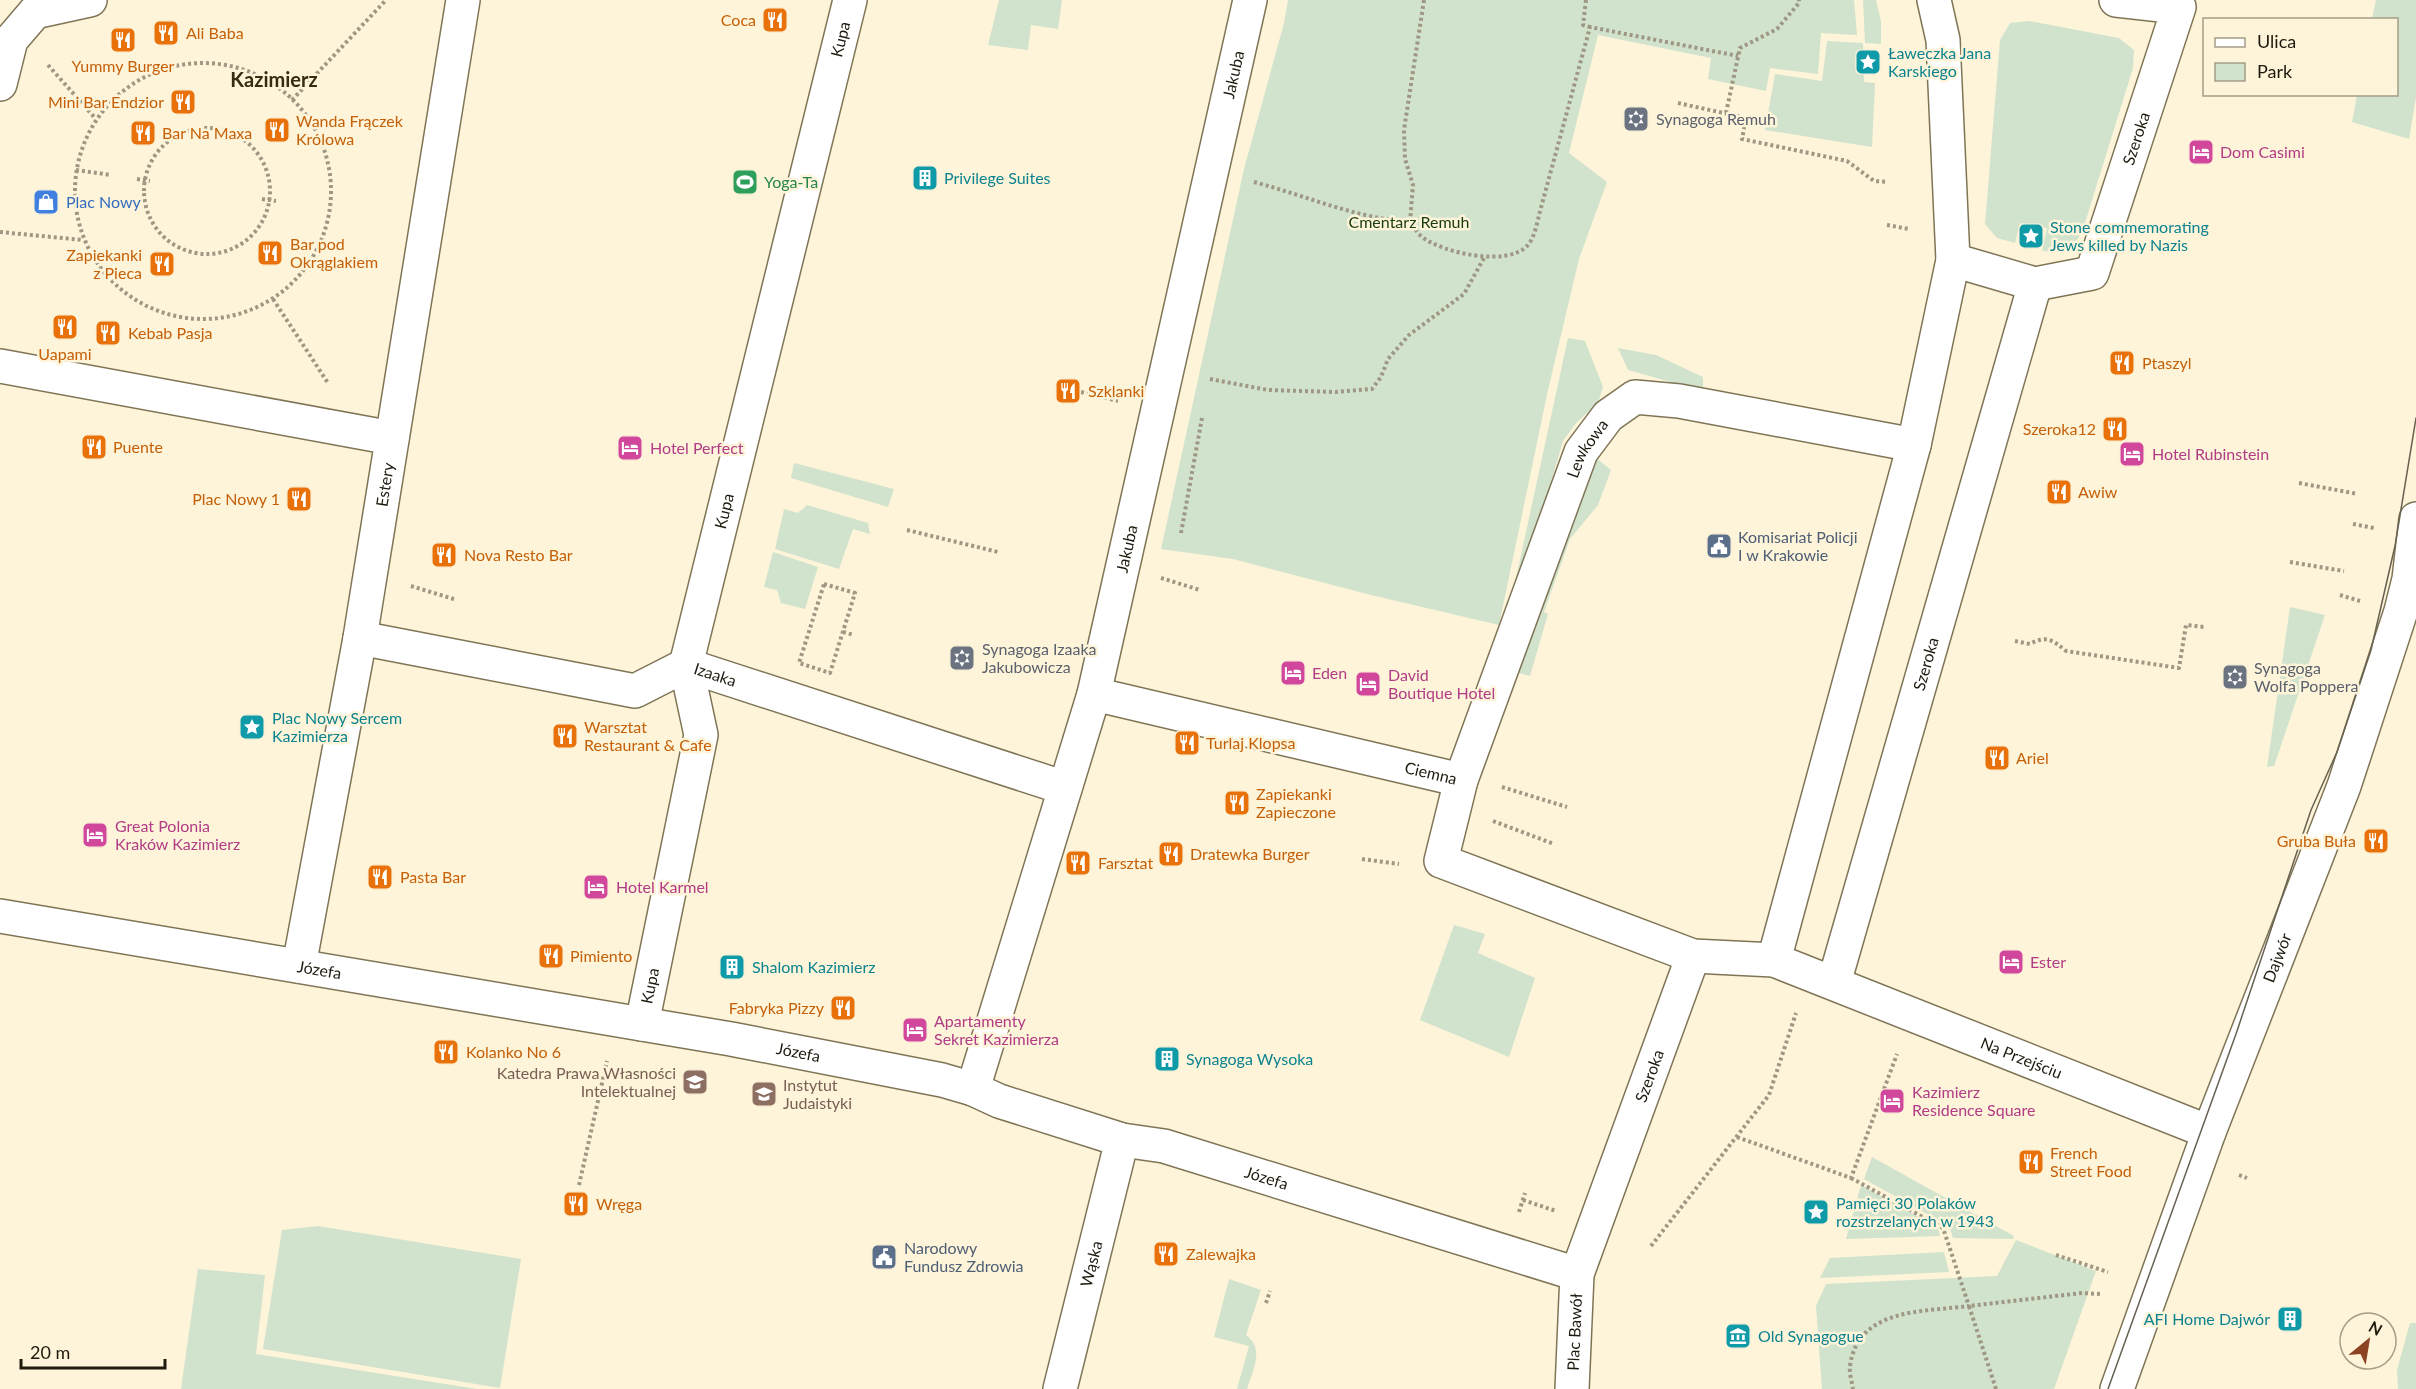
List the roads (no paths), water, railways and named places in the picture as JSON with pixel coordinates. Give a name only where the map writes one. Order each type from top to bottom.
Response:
[{"type":"street","points":[[0,84],[11,40],[35,12],[90,0]]},
{"type":"street","name":"Estery","points":[[299,966],[360,638],[463,0]]},
{"type":"street","name":"Kupa","points":[[642,1024],[701,735],[686,665],[850,0]]},
{"type":"street","name":"Jakuba","points":[[973,1089],[1094,694],[1250,0]]},
{"type":"street","points":[[1774,960],[1914,445],[1953,260],[1942,40],[1934,0]]},
{"type":"street","name":"Szeroka","points":[[1953,260],[2035,284],[2092,273],[2179,7],[2116,0]]},
{"type":"street","name":"Szeroka","points":[[1834,983],[2035,284]]},
{"type":"street","points":[[0,366],[392,438]]},
{"type":"street","name":"Lewkowa","points":[[1476,782],[1581,452],[1608,416],[1635,398],[1679,401],[1914,445]]},
{"type":"street","name":"Dajwór","points":[[2117,1389],[2208,1132],[2341,794],[2413,580],[2416,519]]},
{"type":"street","name":"Izaaka","points":[[360,638],[635,691],[686,665],[1065,788]]},
{"type":"street","name":"Ciemna","points":[[1094,694],[1476,782],[1442,861],[1693,956]]},
{"type":"street","name":"Józefa","points":[[0,916],[642,1024],[930,1078],[973,1089],[999,1101],[1122,1140],[1164,1146],[1577,1274]]},
{"type":"street","points":[[1693,956],[1774,960],[1834,983]]},
{"type":"street","name":"Szeroka","points":[[1577,1274],[1693,956]]},
{"type":"street","name":"Na Przejściu","points":[[1834,983],[2208,1132]]},
{"type":"street","name":"Wąska","points":[[1060,1389],[1122,1140]]},
{"type":"street","name":"Plac Bawół","points":[[1572,1389],[1577,1274]]},
{"type":"tram line","points":[[2108,1389],[2236,1034],[2311,810],[2337,752],[2371,650],[2395,546],[2416,418]]},
{"type":"place","name":"Coca","points":[[775,20]]},
{"type":"place","name":"Ali Baba","points":[[166,33]]},
{"type":"place","name":"Yummy Burger","points":[[123,40]]},
{"type":"place","name":"Ławeczka Jana Karskiego","points":[[1868,62]]},
{"type":"place","name":"Mini Bar Endzior","points":[[183,102]]},
{"type":"place","name":"Synagoga Remuh","points":[[1636,119]]},
{"type":"place","name":"Wanda Frączek Królowa","points":[[277,130]]},
{"type":"place","name":"Bar Na Maxa","points":[[143,133]]},
{"type":"place","name":"Dom Casimi","points":[[2201,152]]},
{"type":"place","name":"Privilege Suites","points":[[925,178]]},
{"type":"place","name":"Yoga-Ta","points":[[745,182]]},
{"type":"place","name":"Plac Nowy","points":[[46,202]]},
{"type":"place","name":"Stone commemorating Jews killed by Nazis","points":[[2031,236]]},
{"type":"place","name":"Bar pod Okrąglakiem","points":[[270,253]]},
{"type":"place","name":"Zapiekanki z Pieca","points":[[162,264]]},
{"type":"place","name":"Uapami","points":[[65,327]]},
{"type":"place","name":"Kebab Pasja","points":[[108,333]]},
{"type":"place","name":"Ptaszyl","points":[[2122,363]]},
{"type":"place","name":"Szklanki","points":[[1068,391]]},
{"type":"place","name":"Szeroka12","points":[[2115,429]]},
{"type":"place","name":"Puente","points":[[94,447]]},
{"type":"place","name":"Hotel Perfect","points":[[630,448]]},
{"type":"place","name":"Hotel Rubinstein","points":[[2132,454]]},
{"type":"place","name":"Awiw","points":[[2059,492]]},
{"type":"place","name":"Plac Nowy 1","points":[[299,499]]},
{"type":"place","name":"Komisariat Policji I w Krakowie","points":[[1719,546]]},
{"type":"place","name":"Nova Resto Bar","points":[[444,555]]},
{"type":"place","name":"Synagoga Izaaka Jakubowicza","points":[[962,658]]},
{"type":"place","name":"Eden","points":[[1293,673]]},
{"type":"place","name":"Synagoga Wolfa Poppera","points":[[2235,677]]},
{"type":"place","name":"David Boutique Hotel","points":[[1368,684]]},
{"type":"place","name":"Plac Nowy Sercem Kazimierza","points":[[252,727]]},
{"type":"place","name":"Warsztat Restaurant & Cafe","points":[[565,736]]},
{"type":"place","name":"Turlaj Klopsa","points":[[1187,743]]},
{"type":"place","name":"Ariel","points":[[1997,758]]},
{"type":"place","name":"Zapiekanki Zapieczone","points":[[1237,803]]},
{"type":"place","name":"Great Polonia Kraków Kazimierz","points":[[95,835]]},
{"type":"place","name":"Gruba Buła","points":[[2376,841]]},
{"type":"place","name":"Dratewka Burger","points":[[1171,854]]},
{"type":"place","name":"Farsztat","points":[[1078,863]]},
{"type":"place","name":"Pasta Bar","points":[[380,877]]},
{"type":"place","name":"Hotel Karmel","points":[[596,887]]},
{"type":"place","name":"Pimiento","points":[[551,956]]},
{"type":"place","name":"Ester","points":[[2011,962]]},
{"type":"place","name":"Shalom Kazimierz","points":[[732,967]]},
{"type":"place","name":"Fabryka Pizzy","points":[[843,1008]]},
{"type":"place","name":"Apartamenty Sekret Kazimierza","points":[[915,1030]]},
{"type":"place","name":"Kolanko No 6","points":[[446,1052]]},
{"type":"place","name":"Synagoga Wysoka","points":[[1167,1059]]},
{"type":"place","name":"Katedra Prawa Własności Intelektualnej","points":[[695,1082]]},
{"type":"place","name":"Instytut Judaistyki","points":[[764,1094]]},
{"type":"place","name":"Kazimierz Residence Square","points":[[1892,1101]]},
{"type":"place","name":"French Street Food","points":[[2031,1162]]},
{"type":"place","name":"Wręga","points":[[576,1204]]},
{"type":"place","name":"Pamięci 30 Polaków rozstrzelanych w 1943","points":[[1816,1212]]},
{"type":"place","name":"Zalewajka","points":[[1166,1254]]},
{"type":"place","name":"Narodowy Fundusz Zdrowia","points":[[884,1257]]},
{"type":"place","name":"AFI Home Dajwór","points":[[2290,1319]]},
{"type":"place","name":"Old Synagogue","points":[[1738,1336]]},
{"type":"district","name":"Kazimierz","points":[[274,80]]},
{"type":"park label","name":"Cmentarz Remuh","points":[[1409,222]]}]
